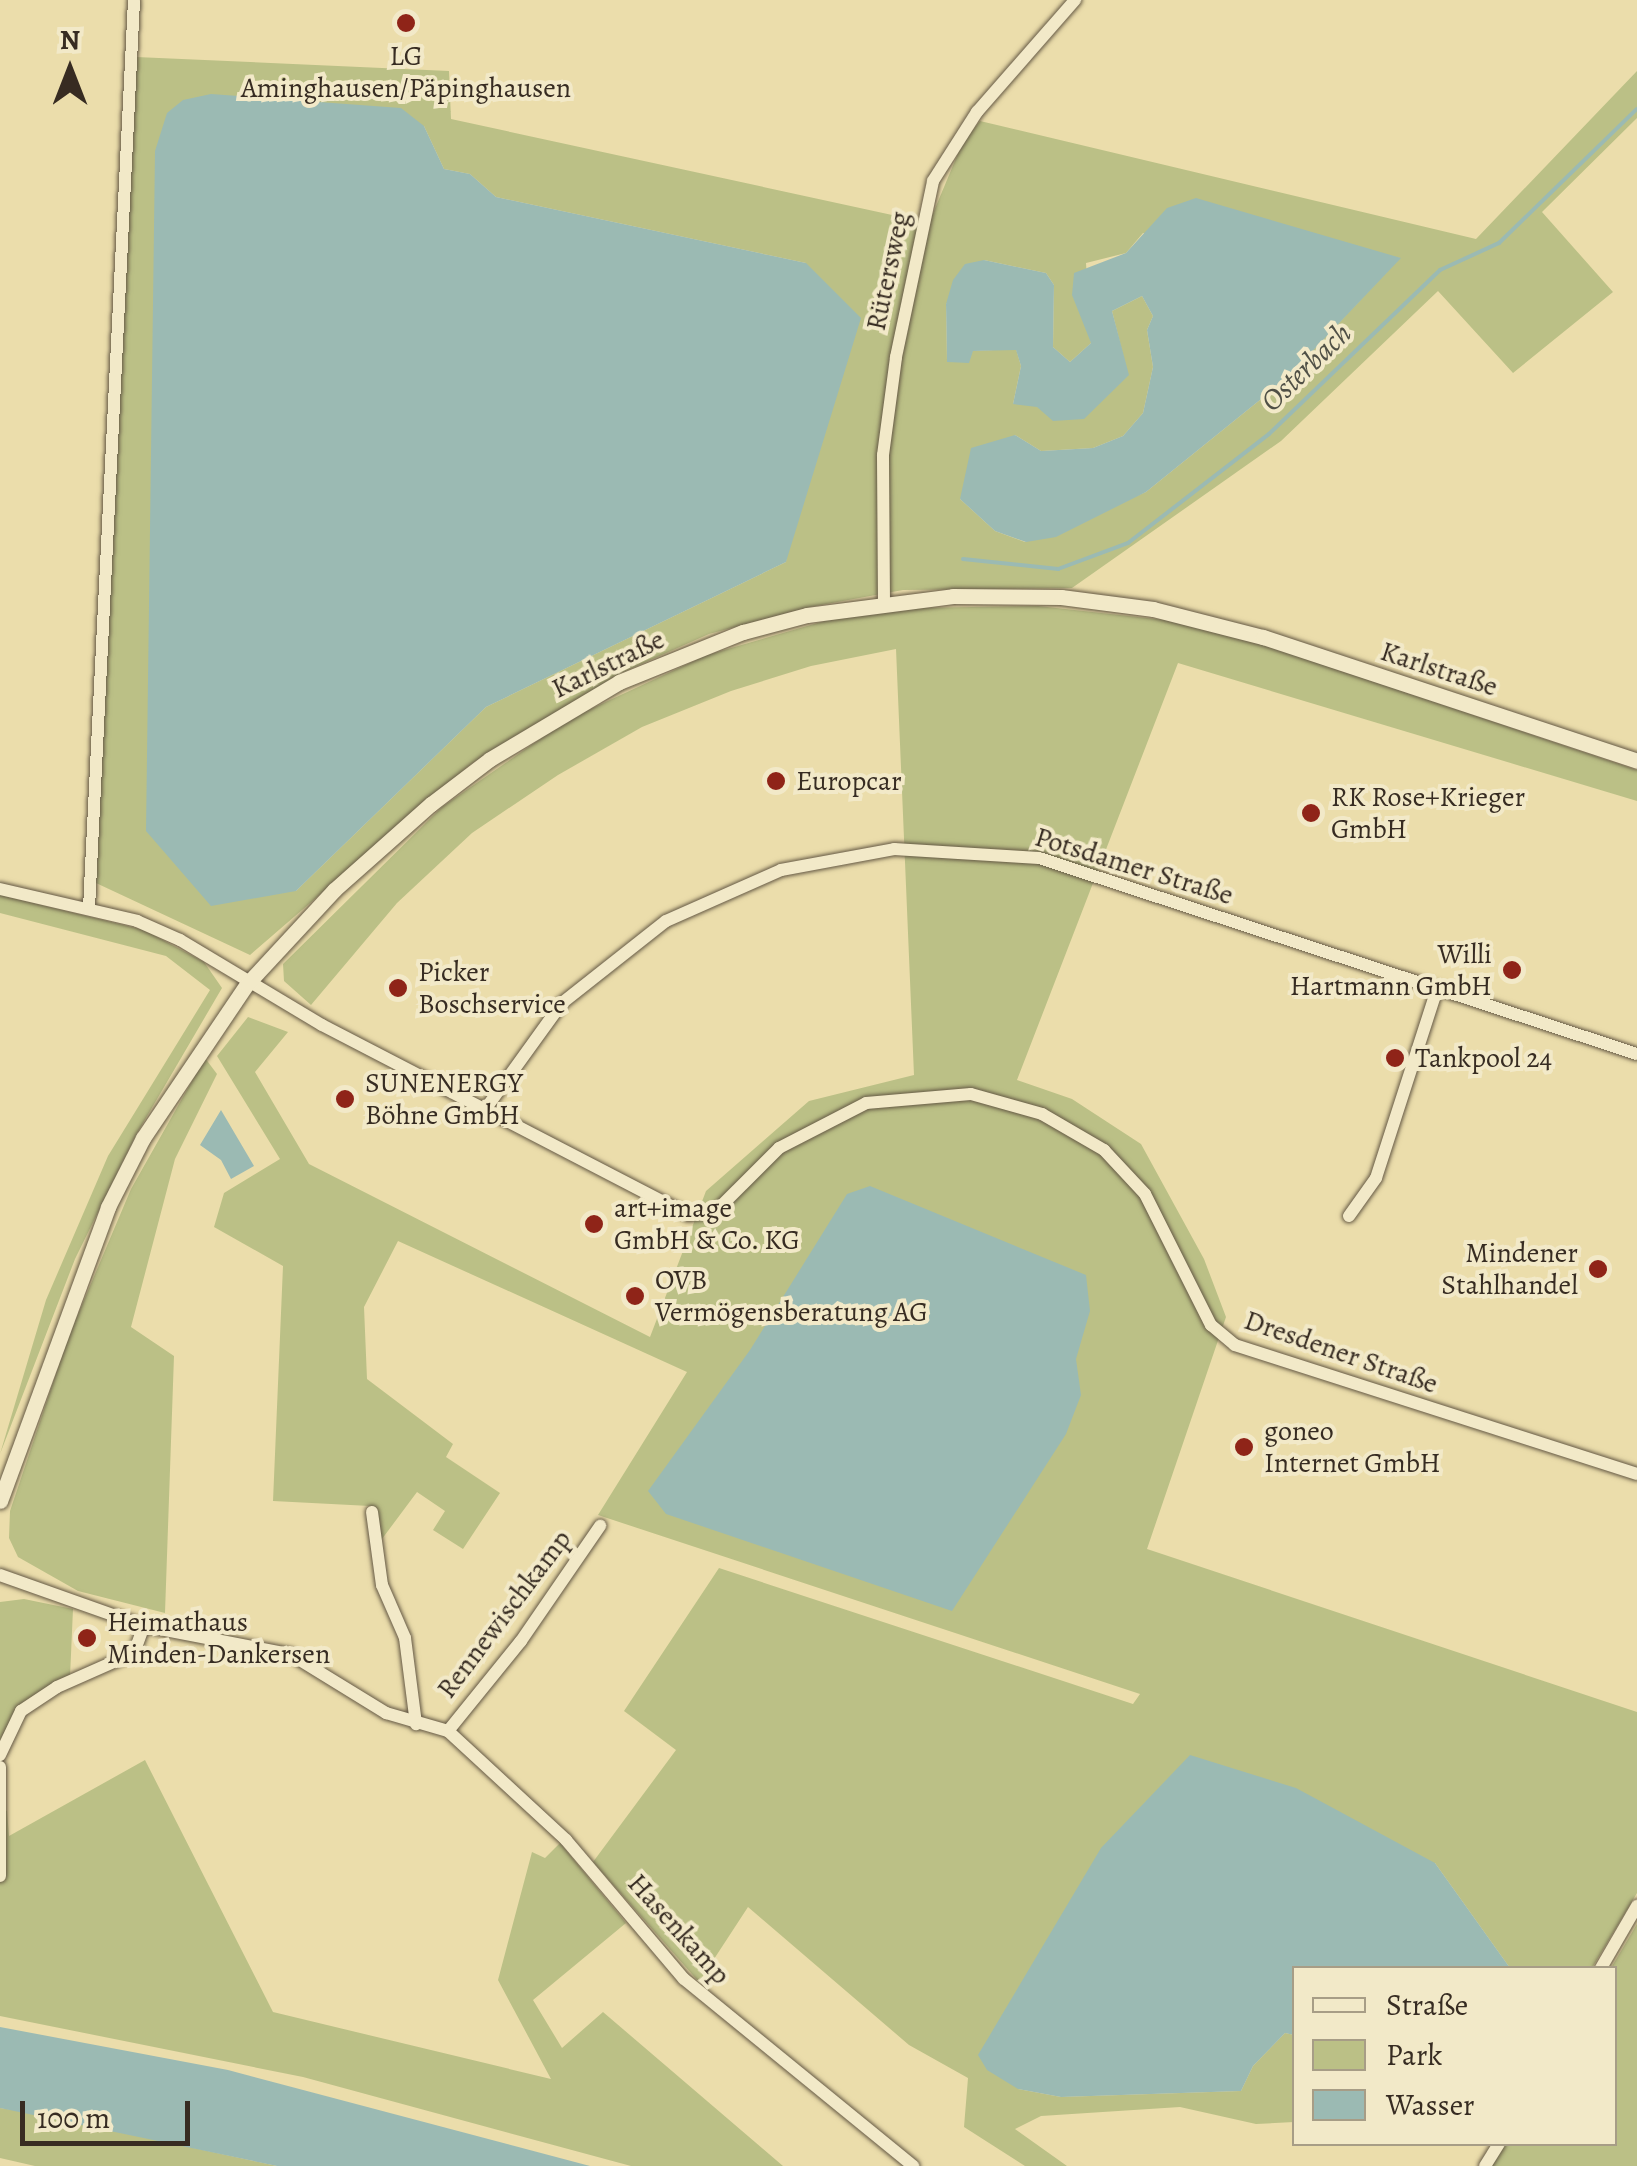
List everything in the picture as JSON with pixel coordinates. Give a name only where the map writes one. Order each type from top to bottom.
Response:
[{"type":"street","points":[[89,908],[134,0]]},
{"type":"street","name":"Rütersweg","points":[[884,602],[883,455],[896,356],[932,181],[976,112],[1075,0]]},
{"type":"street","name":"Karlstraße","points":[[0,1501],[108,1207],[144,1138],[247,984],[381,846],[550,721],[620,682],[743,632],[884,602],[1015,595],[1153,609],[1263,637],[1637,761]]},
{"type":"street","name":"Potsdamer Straße","points":[[484,1112],[530,1038],[636,941],[741,885],[858,853],[936,848],[1040,858],[1637,1054]]},
{"type":"street","points":[[0,889],[89,908],[180,940],[247,984],[484,1112]]},
{"type":"street","points":[[1349,1216],[1376,1178],[1437,989]]},
{"type":"street","name":"Dresdener Straße","points":[[484,1112],[668,1206],[700,1216],[714,1212],[778,1148],[836,1114],[902,1095],[972,1094],[1008,1102],[1076,1132],[1128,1174],[1165,1226],[1210,1325],[1234,1346],[1637,1474]]},
{"type":"street","points":[[372,1512],[382,1585],[405,1638],[416,1724]]},
{"type":"street","name":"Rennewischkamp","points":[[448,1731],[600,1526]]},
{"type":"street","points":[[0,1575],[144,1626],[290,1654],[416,1724],[448,1731]]},
{"type":"street","points":[[0,1754],[21,1711],[57,1687],[134,1653],[144,1626]]},
{"type":"street","name":"Hasenkamp","points":[[448,1731],[566,1840],[684,1979],[913,2166]]},
{"type":"street","points":[[0,1767],[0,1876]]},
{"type":"street","points":[[1601,1966],[1637,1906]]},
{"type":"green space","points":[[136,57],[449,71],[451,119],[929,223],[962,144],[980,121],[1476,239],[1637,71],[1637,118],[1542,212],[1613,292],[1513,373],[1438,291],[1281,441],[1072,588],[903,590],[810,607],[709,634],[619,674],[471,764],[250,955],[96,883]],"holes":[[[424,126],[444,169],[470,174],[496,197],[806,263],[786,562],[486,707],[296,891]],[[1143,233],[1400,258],[1286,379],[1146,492],[1025,542],[995,531],[960,499],[1015,435],[1041,451],[1093,448],[1123,436],[1143,413],[1153,367],[1147,330],[1153,316],[1142,296],[1112,311],[1128,375],[1013,404],[1021,366],[1016,349],[973,351],[947,361],[946,304],[984,260],[1046,273],[1054,285],[1053,347],[1070,362],[1091,343],[1086,263],[1126,253]]]},
{"type":"green space","points":[[1038,606],[1165,620],[1267,646],[1637,770],[1637,801],[1178,663],[1017,1080],[1072,1099],[1141,1144],[1204,1259],[1226,1317],[1147,1549],[1637,1712],[1637,1893],[1593,1966],[1509,1966],[1435,1863],[1018,2089],[1061,2097],[1241,2091],[1253,2066],[1285,2033],[1292,2035],[1292,2122],[1256,2124],[1180,2107],[1041,2116],[1015,2129],[1067,2166],[1025,2166],[964,2127],[968,2078],[909,2045],[748,1907],[699,1982],[593,1862],[676,1750],[624,1711],[719,1568],[1133,1704],[1140,1694],[598,1515],[687,1372],[398,1241],[364,1307],[367,1379],[453,1444],[446,1457],[500,1493],[463,1549],[433,1530],[445,1511],[417,1492],[376,1547],[370,1506],[273,1501],[283,1266],[214,1227],[224,1193],[280,1159],[217,1056],[248,1017],[288,1032],[255,1072],[309,1164],[650,1337],[706,1191],[809,1101],[914,1075],[896,649],[811,666],[731,691],[642,727],[558,775],[472,833],[397,903],[311,1005],[284,981],[283,964],[442,807],[569,719],[707,655],[828,620],[911,608]]},
{"type":"green space","points":[[0,895],[144,930],[204,962],[222,988],[136,1135],[75,1259],[0,1454],[46,1300],[108,1156],[210,990],[166,956],[0,913]]},
{"type":"green space","points":[[205,1058],[217,1074],[175,1159],[131,1327],[174,1356],[165,1613],[78,1591],[18,1557],[9,1538],[10,1511],[68,1338],[131,1189]]},
{"type":"green space","points":[[24,1599],[73,1609],[70,1677],[20,1707],[0,1740],[0,1602]]},
{"type":"green space","points":[[145,1760],[273,2012],[551,2079],[498,1980],[532,1852],[545,1858],[560,1843],[626,1923],[533,2000],[562,2048],[603,2012],[783,2166],[631,2166],[303,2077],[0,2016],[0,1809],[7,1811],[9,1836]]},
{"type":"green space","points":[[1637,1924],[1637,2166],[1491,2166],[1504,2146],[1617,2146],[1617,1966],[1612,1966]]},
{"type":"green space","points":[[0,2108],[277,2166],[35,2166],[0,2158]]},
{"type":"water","points":[[211,94],[401,108],[424,126],[444,169],[470,174],[496,197],[806,263],[861,318],[786,562],[486,707],[296,891],[211,906],[146,831],[155,151],[167,113],[183,100]]},
{"type":"water","points":[[1196,198],[1401,258],[1286,379],[1146,492],[1056,537],[1026,542],[995,531],[960,499],[971,448],[1015,435],[1041,451],[1093,448],[1123,436],[1143,413],[1153,367],[1147,330],[1153,316],[1142,296],[1112,311],[1129,375],[1084,419],[1053,421],[1037,407],[1013,404],[1021,366],[1016,350],[973,351],[969,363],[947,362],[946,304],[953,280],[965,264],[984,260],[1046,273],[1054,285],[1053,347],[1070,362],[1091,343],[1072,295],[1074,273],[1126,253],[1167,208]]},
{"type":"water","points":[[221,1110],[254,1166],[231,1179],[221,1160],[200,1145]]},
{"type":"water","points":[[870,1186],[1086,1275],[1090,1311],[1076,1359],[1081,1395],[1066,1434],[952,1611],[666,1514],[648,1491],[750,1350],[847,1194]]},
{"type":"water","points":[[1190,1755],[1296,1788],[1435,1863],[1509,1966],[1292,1966],[1292,2035],[1285,2033],[1253,2066],[1241,2091],[1061,2097],[1018,2089],[987,2070],[978,2055],[1101,1848]]},
{"type":"water","points":[[0,2027],[228,2070],[590,2166],[277,2166],[0,2108]]},
{"type":"waterway","name":"Osterbach","points":[[963,559],[1058,569],[1128,543],[1269,434],[1440,270],[1499,243],[1637,109]]},
{"type":"place","name":"LG Aminghausen/Päpinghausen","points":[[406,23]]},
{"type":"place","name":"Europcar","points":[[776,781]]},
{"type":"place","name":"RK Rose+Krieger GmbH","points":[[1311,813]]},
{"type":"place","name":"Willi Hartmann GmbH","points":[[1512,970]]},
{"type":"place","name":"Picker Boschservice","points":[[398,988]]},
{"type":"place","name":"Tankpool 24","points":[[1395,1058]]},
{"type":"place","name":"SUNENERGY Böhne GmbH","points":[[345,1099]]},
{"type":"place","name":"art+image GmbH & Co. KG","points":[[594,1224]]},
{"type":"place","name":"Mindener Stahlhandel","points":[[1598,1269]]},
{"type":"place","name":"OVB Vermögensberatung AG","points":[[635,1296]]},
{"type":"place","name":"goneo Internet GmbH","points":[[1244,1447]]},
{"type":"place","name":"Heimathaus Minden-Dankersen","points":[[87,1638]]}]
